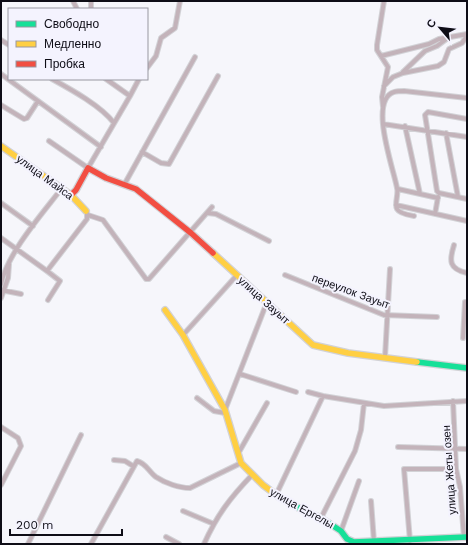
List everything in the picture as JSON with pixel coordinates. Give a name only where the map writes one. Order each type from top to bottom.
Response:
[{"type":"street","points":[[148,67],[156,56],[161,38],[172,31],[177,25],[180,1]]},
{"type":"street","points":[[384,1],[377,45],[388,67],[384,86],[383,124],[389,162],[398,189],[396,205],[397,210],[401,213],[414,216]]},
{"type":"street","points":[[382,56],[429,44],[439,38],[467,35]]},
{"type":"street","points":[[384,86],[393,77],[403,73],[438,66],[444,62],[449,49],[462,43],[467,35]]},
{"type":"street","points":[[403,73],[428,49],[437,46],[449,37]]},
{"type":"street","points":[[414,47],[428,49]]},
{"type":"street","points":[[124,185],[194,57]]},
{"type":"street","points":[[142,152],[161,162],[169,164],[218,76]]},
{"type":"street","points":[[9,80],[101,147]]},
{"type":"street","points":[[54,80],[77,93],[107,115],[114,124]]},
{"type":"street","points":[[107,80],[130,96]]},
{"type":"street","points":[[71,195],[76,190],[138,80]]},
{"type":"street","points":[[383,107],[387,98],[393,92],[404,91],[467,98]]},
{"type":"street","points":[[1,105],[24,119],[27,118],[38,101]]},
{"type":"street","points":[[436,214],[439,196],[435,186],[425,115],[428,112],[467,119]]},
{"type":"street","points":[[383,124],[405,126],[467,137]]},
{"type":"street","points":[[405,126],[420,194]]},
{"type":"street","points":[[446,133],[458,197]]},
{"type":"street","points":[[49,141],[88,168]]},
{"type":"street","name":"улица Майса","points":[[1,146],[71,195],[87,213]]},
{"type":"street","name":"улица Зауыт","points":[[88,168],[106,178],[136,189],[146,196],[191,233],[313,345],[348,353],[467,368]]},
{"type":"street","points":[[1,284],[3,274],[16,249],[62,188]]},
{"type":"street","points":[[398,189],[420,194],[467,199]]},
{"type":"street","points":[[1,203],[33,226]]},
{"type":"street","points":[[396,205],[467,221]]},
{"type":"street","points":[[47,271],[87,213],[103,220],[146,279],[151,278],[212,207]]},
{"type":"street","points":[[208,213],[216,214],[270,241]]},
{"type":"street","points":[[1,238],[60,281],[48,300]]},
{"type":"street","points":[[454,245],[451,256],[452,265],[458,271],[467,273]]},
{"type":"street","points":[[1,297],[8,278],[9,264]]},
{"type":"street","points":[[385,357],[390,269]]},
{"type":"street","points":[[183,335],[237,275]]},
{"type":"street","name":"переулок Зауыт","points":[[285,275],[387,315],[437,317]]},
{"type":"street","points":[[3,291],[21,294]]},
{"type":"street","points":[[225,412],[267,302]]},
{"type":"street","points":[[463,338],[465,302],[467,302]]},
{"type":"street","points":[[91,544],[125,479],[137,461],[141,462],[156,477],[183,488],[190,488],[241,463],[239,452],[225,412],[183,335],[165,310]]},
{"type":"street","points":[[240,374],[296,392]]},
{"type":"street","points":[[308,392],[323,396],[384,406],[467,401]]},
{"type":"street","points":[[276,495],[323,396]]},
{"type":"street","points":[[197,398],[214,411],[225,412]]},
{"type":"street","name":"улица Жеты озен","points":[[453,401],[456,469],[460,487],[465,537]]},
{"type":"street","points":[[321,518],[355,451],[361,430],[364,402]]},
{"type":"street","points":[[239,452],[267,403]]},
{"type":"street","points":[[1,427],[18,438],[21,446],[1,485]]},
{"type":"street","points":[[28,544],[82,435]]},
{"type":"street","points":[[398,447],[467,449]]},
{"type":"street","points":[[114,460],[125,461],[133,466]]},
{"type":"street","name":"улица Ергелы","points":[[241,463],[252,475],[276,495],[306,512],[321,518],[341,531],[347,539],[354,542],[374,543],[465,537]]},
{"type":"street","points":[[410,541],[404,469],[456,469]]},
{"type":"street","points":[[204,544],[227,503],[252,475]]},
{"type":"street","points":[[341,531],[359,481]]},
{"type":"street","points":[[371,501],[374,543]]},
{"type":"street","points":[[183,511],[214,524]]},
{"type":"street","points":[[166,537],[179,544]]},
{"type":"traffic: fast","points":[[417,362],[467,368]]},
{"type":"traffic: fast","points":[[279,497],[306,512],[321,518],[341,531],[347,539],[354,542],[467,537]]},
{"type":"traffic: slow","points":[[1,146],[71,195],[86,211]]},
{"type":"traffic: slow","points":[[213,253],[313,345],[348,353],[417,362]]},
{"type":"traffic: slow","points":[[165,310],[183,335],[225,410],[241,463],[263,485],[279,497]]},
{"type":"traffic: jam","points":[[71,195],[76,190],[88,168],[106,178],[136,189],[191,233],[213,253]]}]
